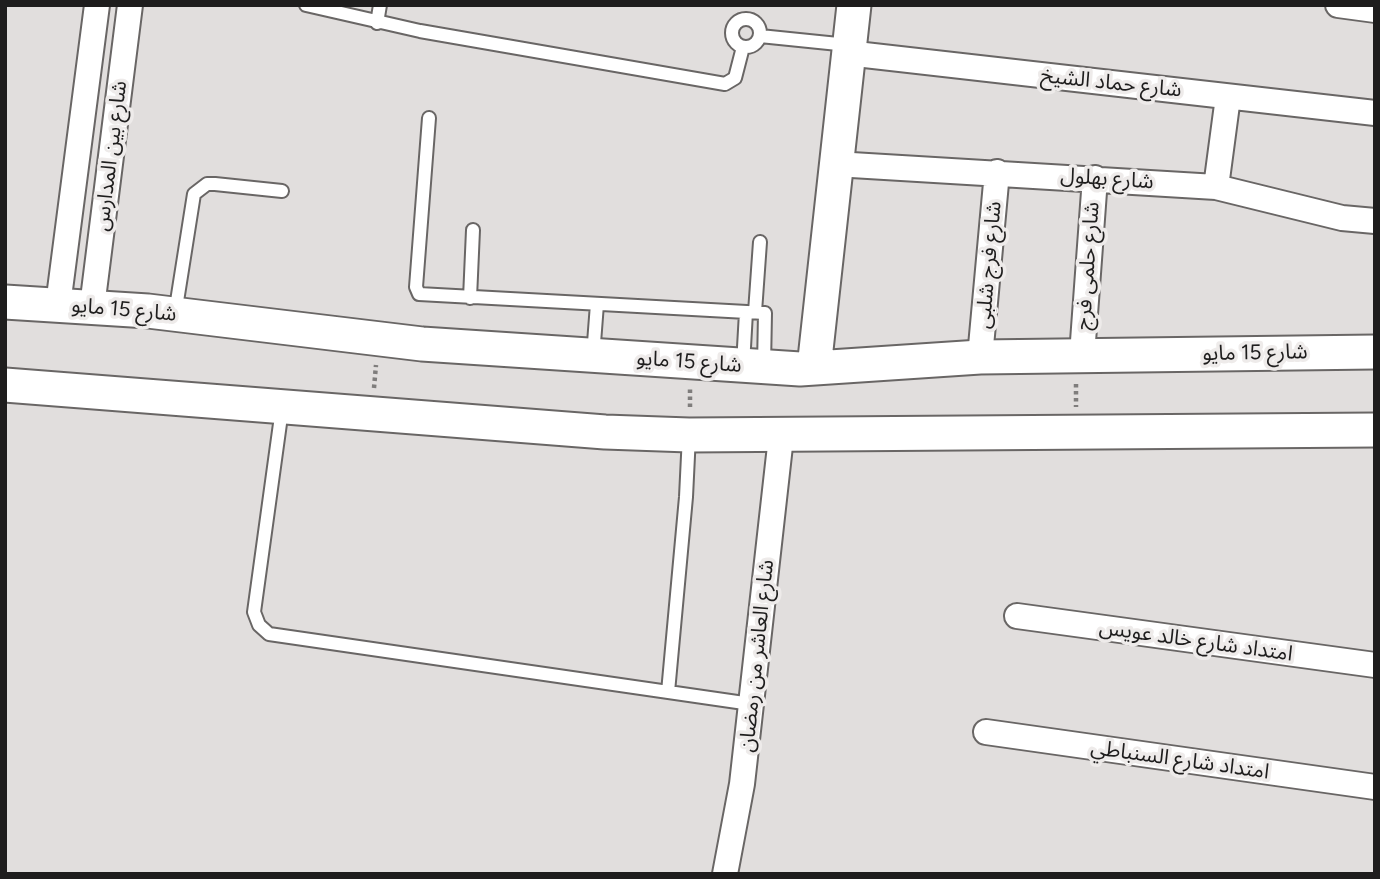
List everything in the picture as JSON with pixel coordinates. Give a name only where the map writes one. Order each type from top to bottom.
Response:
[{"type":"main road","points":[[814,368],[847,49],[854,5]]},
{"type":"main road","name":"شارع 15 مايو","points":[[5,302],[175,314],[378,340],[753,366],[814,368],[980,357],[1375,352]]},
{"type":"main road","points":[[5,385],[605,432],[689,435],[782,437],[1375,430]]},
{"type":"street","name":"شارع بين المدارس","points":[[58,305],[97,5]]},
{"type":"street","name":"شارع بين المدارس","points":[[92,307],[130,5]]},
{"type":"street","points":[[1338,5],[1375,10]]},
{"type":"street","name":"شارع حماد الشيخ","points":[[847,49],[1375,113]]},
{"type":"street","points":[[1216,187],[1228,97]]},
{"type":"street","name":"شارع بهلول","points":[[835,164],[1216,187],[1342,218],[1375,221]]},
{"type":"street","name":"شارع فرج شلبى","points":[[980,357],[997,172]]},
{"type":"street","name":"شارع حلمى فرج","points":[[1079,355],[1095,178]]},
{"type":"street","name":"شارع العاشر من رمضان","points":[[725,874],[742,785],[782,437]]},
{"type":"street","name":"امتداد شارع خالد عويس","points":[[1017,616],[1375,665]]},
{"type":"street","name":"امتداد شارع السنباطي","points":[[986,732],[1375,787]]},
{"type":"lane","points":[[306,5],[377,23],[725,84],[734,78],[743,47]]},
{"type":"lane","points":[[377,23],[380,5]]},
{"type":"lane","points":[[742,19],[756,22],[761,36],[751,47],[743,47],[732,37],[732,30],[742,19]]},
{"type":"lane","points":[[761,36],[847,49]]},
{"type":"lane","points":[[429,118],[416,291],[423,296],[765,313],[768,317],[753,366]]},
{"type":"lane","points":[[175,314],[194,194],[207,184],[282,191]]},
{"type":"lane","points":[[470,298],[473,230]]},
{"type":"lane","points":[[753,366],[751,312],[760,242]]},
{"type":"lane","points":[[593,356],[597,304]]},
{"type":"lane","points":[[282,405],[255,605],[256,619],[263,631],[276,636],[751,704]]},
{"type":"lane","points":[[668,692],[689,435]]},
{"type":"path","points":[[371,412],[378,340]]},
{"type":"path","points":[[1076,433],[1079,355]]},
{"type":"path","points":[[689,435],[691,363]]}]
